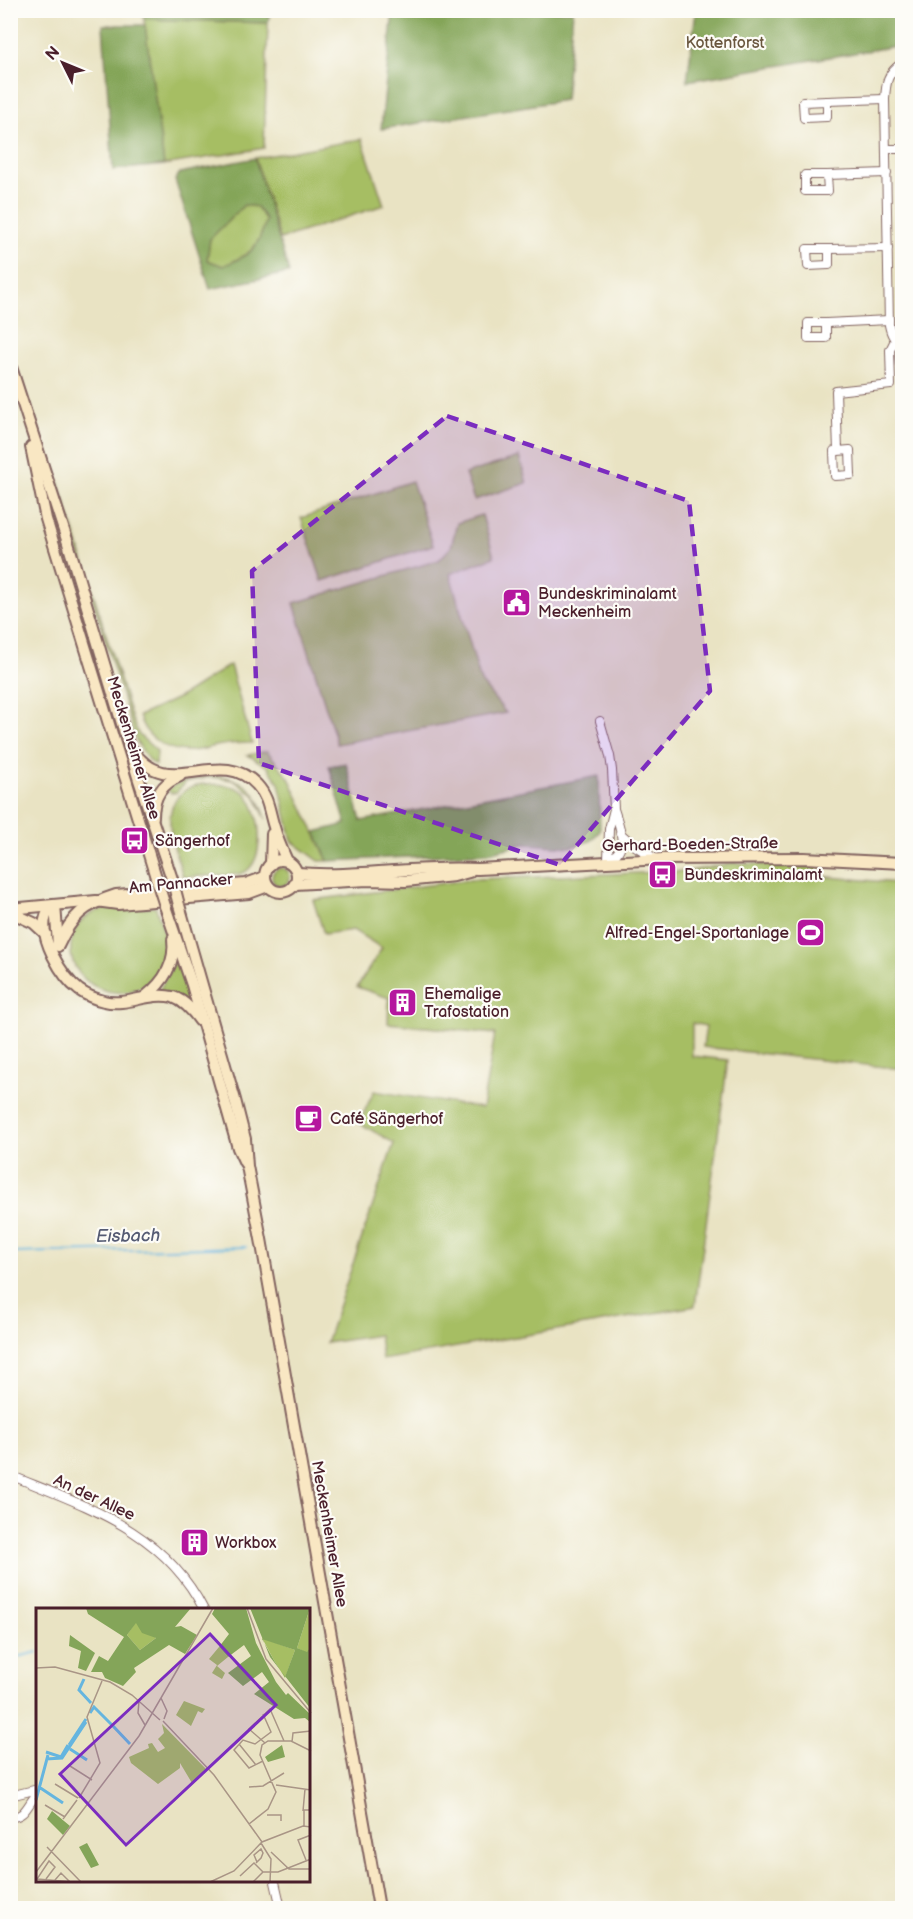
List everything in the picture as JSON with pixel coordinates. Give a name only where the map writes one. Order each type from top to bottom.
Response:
[{"type":"main road","name":"Meckenheimer Allee","points":[[10,364],[41,475],[173,882],[245,1138],[247,1166],[379,1908]]},
{"type":"main road","name":"Meckenheimer Allee","points":[[41,475],[46,519],[158,884],[192,985],[238,1148],[247,1166]]},
{"type":"main road","points":[[129,744],[136,755],[157,771],[174,775],[222,768],[249,778],[265,797],[281,849],[294,866],[296,879]]},
{"type":"main road","points":[[153,820],[153,808],[159,792],[169,782],[186,774]]},
{"type":"main road","points":[[271,864],[273,824]]},
{"type":"main road","name":"Gerhard-Boeden-Straße","points":[[267,882],[278,893],[285,892],[296,879],[405,881],[454,876],[478,869],[608,860],[804,858],[903,863]]},
{"type":"main road","points":[[267,882],[267,869],[271,864],[277,861],[288,861]]},
{"type":"main road","name":"Am Pannacker","points":[[10,911],[96,901],[116,895],[267,882]]},
{"type":"main road","points":[[58,946],[72,919],[96,901]]},
{"type":"main road","points":[[55,905],[46,916],[46,934],[55,959],[64,974],[78,989],[100,1000],[122,1003],[145,997],[164,996],[178,999],[204,1026]]},
{"type":"main road","points":[[55,905],[58,946],[64,974]]},
{"type":"main road","points":[[10,911],[34,923],[46,934]]},
{"type":"main road","points":[[145,997],[161,982],[172,959],[174,947],[169,918]]},
{"type":"street","points":[[838,451],[836,391],[891,386],[890,350],[899,343],[891,333],[889,320],[885,99],[888,75],[903,63]]},
{"type":"street","points":[[827,101],[885,99]]},
{"type":"street","points":[[887,149],[903,149]]},
{"type":"street","points":[[827,175],[887,173]]},
{"type":"street","points":[[829,249],[888,248]]},
{"type":"street","points":[[826,323],[889,320]]},
{"type":"street","points":[[600,721],[611,764],[614,809],[620,833],[621,850],[608,860]]},
{"type":"street","points":[[608,860],[609,829],[614,809]]},
{"type":"street","points":[[620,833],[656,859]]},
{"type":"street","name":"An der Allee","points":[[10,1476],[97,1511],[131,1528],[179,1571],[203,1608]]},
{"type":"street","points":[[10,1796],[36,1791]]},
{"type":"street","points":[[10,1817],[19,1817],[24,1814],[36,1794]]},
{"type":"street","points":[[275,1883],[281,1908]]},
{"type":"highlighted area","points":[[447,416],[689,501],[710,691],[560,865],[259,763],[252,571]]},
{"type":"green space","points":[[142,10],[270,11],[268,23],[144,19]]},
{"type":"green space","points":[[393,11],[573,11],[565,100],[381,129]]},
{"type":"green space","name":"Kottenforst","points":[[696,11],[902,11],[902,45],[687,81]]},
{"type":"green space","points":[[144,19],[268,23],[264,148],[164,165]]},
{"type":"green space","points":[[103,25],[145,25],[164,165],[113,170]]},
{"type":"green space","points":[[362,139],[384,205],[280,239],[255,158]]},
{"type":"green space","points":[[255,158],[289,273],[210,289],[175,180],[180,173]],"holes":[[[244,205],[257,207],[266,220],[260,238],[252,250],[223,266],[207,260],[210,239]]]},
{"type":"green space","points":[[244,205],[257,207],[266,220],[256,245],[240,258],[223,266],[207,260],[210,239]]},
{"type":"green space","points":[[519,457],[527,483],[474,500],[465,474]]},
{"type":"green space","points":[[412,481],[433,545],[322,581],[301,518]]},
{"type":"green space","points":[[59,482],[132,719],[139,735],[157,751],[156,765],[149,761],[136,741],[58,486]]},
{"type":"green space","points":[[482,515],[494,557],[450,574],[481,682],[506,713],[337,744],[294,603],[439,560],[451,547],[457,523]]},
{"type":"green space","points":[[230,665],[252,743],[230,744],[191,751],[170,748],[151,736],[139,716],[180,697]]},
{"type":"green space","points":[[267,751],[289,778],[328,861],[319,861],[292,841],[279,783],[268,767],[248,755]]},
{"type":"green space","points":[[346,763],[361,821],[599,776],[600,831],[590,841],[571,847],[524,844],[488,853],[328,861],[315,832],[346,824],[329,766]]},
{"type":"green space","points":[[209,775],[230,778],[246,786],[253,792],[258,800],[266,819],[255,796],[233,780],[210,777],[186,782],[176,793],[167,790],[193,778]]},
{"type":"green space","points":[[202,784],[225,785],[242,790],[251,802],[258,823],[258,847],[251,867],[243,873],[183,877],[173,844],[171,809],[176,799],[184,791]]},
{"type":"green space","points":[[733,863],[818,867],[819,876],[897,883],[902,983],[902,1069],[703,1047],[706,1026],[692,1023],[692,1056],[728,1060],[695,1306],[382,1360],[379,1335],[326,1343],[394,1143],[359,1123],[374,1091],[482,1108],[495,1034],[388,1023],[389,998],[357,987],[382,948],[353,930],[324,934],[313,900],[476,879],[690,871]]},
{"type":"green space","points":[[281,868],[287,871],[290,877],[287,883],[281,886],[275,883],[272,877],[275,871]]},
{"type":"green space","points":[[156,907],[165,937],[166,949],[160,965],[149,981],[134,990],[117,992],[100,989],[86,980],[76,968],[71,952],[74,933],[81,921],[101,910]]},
{"type":"green space","points":[[177,957],[192,1004],[159,991]]},
{"type":"waterway","name":"Eisbach","points":[[12,1253],[246,1247]]},
{"type":"waterway","points":[[10,1659],[36,1652]]},
{"type":"place","name":"Bundeskriminalamt Meckenheim","points":[[517,603]]},
{"type":"place","name":"Sängerhof","points":[[134,841]]},
{"type":"place","name":"Bundeskriminalamt","points":[[663,875]]},
{"type":"place","name":"Alfred-Engel-Sportanlage","points":[[810,933]]},
{"type":"place","name":"Ehemalige Trafostation","points":[[403,1003]]},
{"type":"place","name":"Café Sängerhof","points":[[309,1119]]},
{"type":"place","name":"Workbox","points":[[194,1543]]}]
